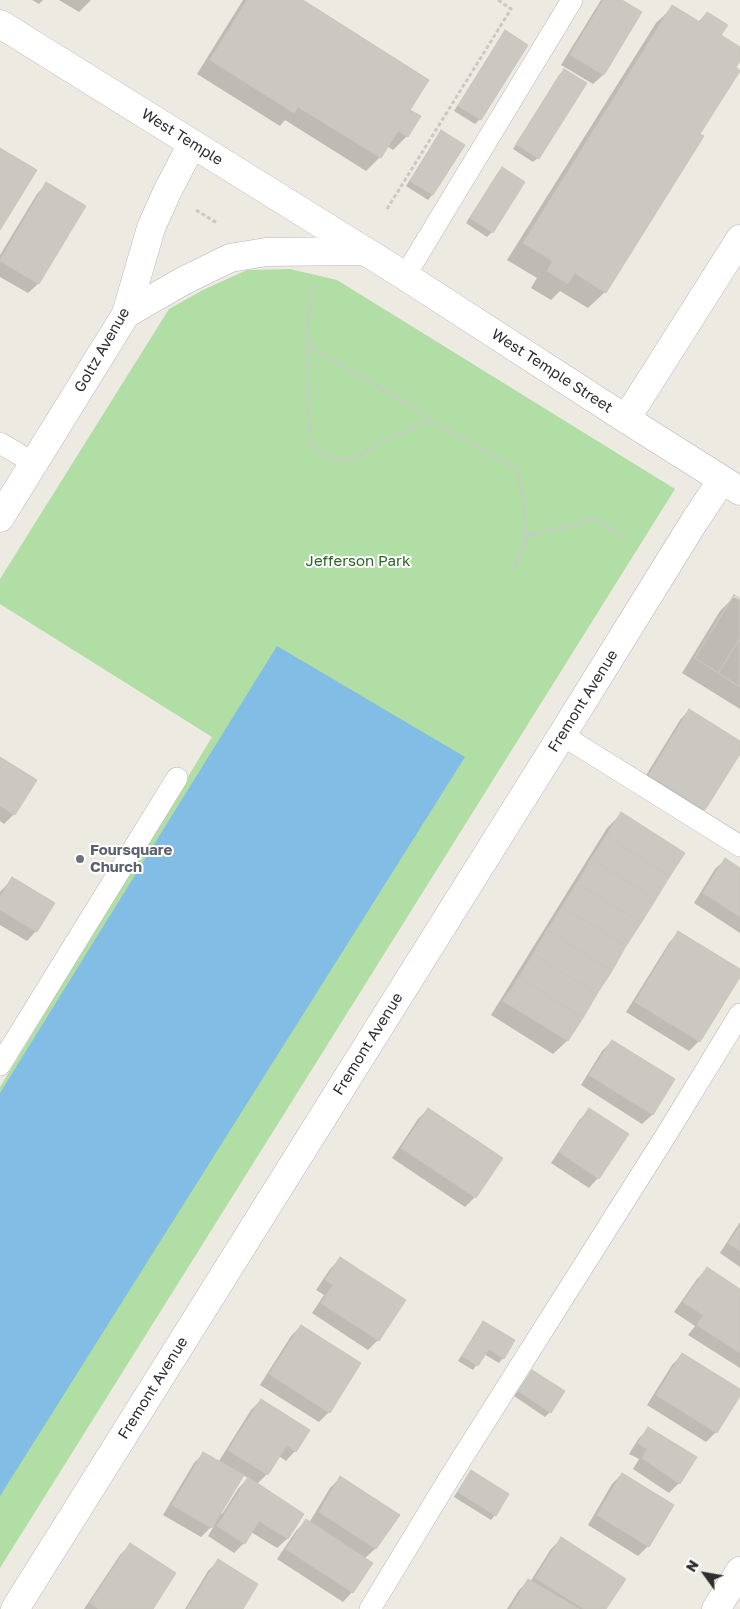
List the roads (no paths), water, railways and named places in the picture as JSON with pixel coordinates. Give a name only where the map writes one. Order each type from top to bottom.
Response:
[{"type":"street","name":"West Temple","points":[[0,24],[364,251]]},
{"type":"street","name":"Goltz Avenue","points":[[0,518],[126,314],[151,228],[192,144]]},
{"type":"street","points":[[626,419],[740,239]]},
{"type":"street","name":"West Temple Street","points":[[364,251],[406,276],[731,485]]},
{"type":"street","points":[[126,314],[182,281],[230,258],[266,252],[364,251]]},
{"type":"street","name":"Fremont Avenue","points":[[15,1609],[694,522],[731,485]]},
{"type":"street","points":[[716,1609],[740,1571]]},
{"type":"lane","points":[[406,276],[572,0]]},
{"type":"lane","points":[[0,443],[34,463]]},
{"type":"lane","points":[[562,735],[740,846]]},
{"type":"lane","points":[[0,1065],[176,778]]},
{"type":"lane","points":[[370,1609],[450,1477],[668,1132],[740,1014]]},
{"type":"water","points":[[277,646],[465,757],[0,1496],[0,1093]]},
{"type":"place","name":"Foursquare Church","points":[[80,859]]},
{"type":"park label","name":"Jefferson Park","points":[[358,561]]}]
